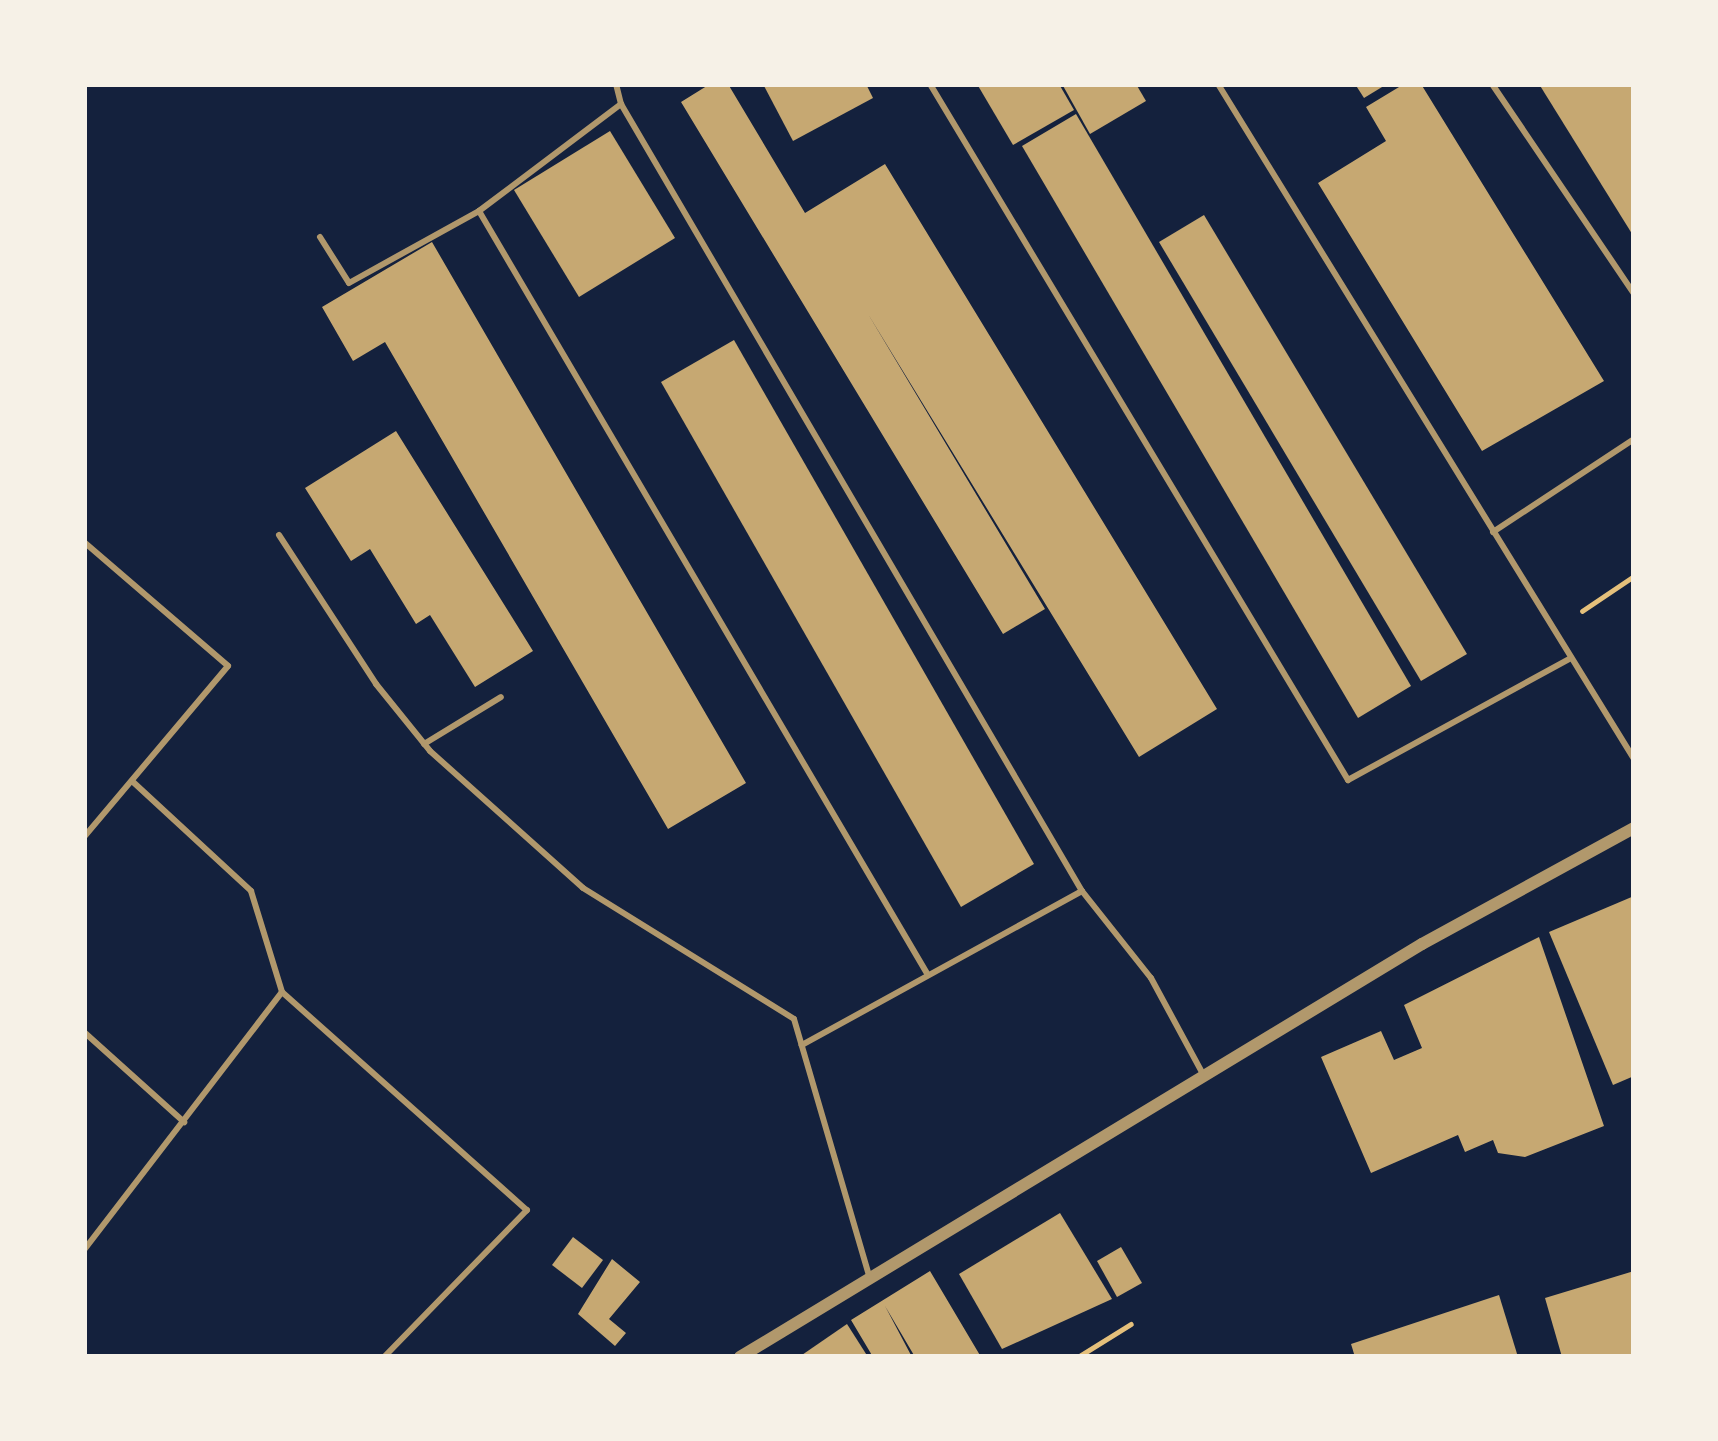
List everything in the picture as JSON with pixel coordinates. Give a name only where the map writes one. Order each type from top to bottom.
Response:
[{"type":"street","points":[[740,1357],[1204,1076],[1634,828]]},
{"type":"lane","points":[[616,84],[620,104],[1082,891],[1151,978],[1204,1076]]},
{"type":"lane","points":[[930,84],[1348,780],[1571,658]]},
{"type":"lane","points":[[1218,84],[1634,759]]},
{"type":"lane","points":[[1492,84],[1634,294]]},
{"type":"lane","points":[[320,237],[349,283],[479,212],[620,104]]},
{"type":"lane","points":[[479,212],[928,975]]},
{"type":"lane","points":[[1493,532],[1634,439]]},
{"type":"lane","points":[[279,535],[424,744],[583,888],[794,1019],[870,1278]]},
{"type":"lane","points":[[84,542],[228,666],[84,837]]},
{"type":"lane","points":[[424,744],[501,697]]},
{"type":"lane","points":[[132,781],[250,891],[281,992],[527,1210],[384,1357]]},
{"type":"lane","points":[[802,1045],[1082,891]]},
{"type":"lane","points":[[84,1250],[281,992]]},
{"type":"lane","points":[[84,1032],[184,1122]]},
{"type":"path","points":[[1582,611],[1634,576]]},
{"type":"path","points":[[1078,1357],[1131,1324]]},
{"type":"building","points":[[710,84],[728,84],[805,213],[885,164],[1217,709],[1139,757],[868,314],[1045,609],[1003,634],[681,102]]},
{"type":"building","points":[[763,84],[866,84],[873,98],[793,141]]},
{"type":"building","points":[[977,84],[1059,84],[1074,110],[1013,145]]},
{"type":"building","points":[[1062,84],[1136,84],[1146,101],[1090,134]]},
{"type":"building","points":[[1355,84],[1387,84],[1364,98]]},
{"type":"building","points":[[1404,84],[1421,84],[1604,381],[1482,451],[1318,183],[1386,141],[1366,107]]},
{"type":"building","points":[[1539,84],[1634,84],[1634,237]]},
{"type":"building","points":[[1076,114],[1411,686],[1358,718],[1022,146]]},
{"type":"building","points":[[610,131],[675,238],[579,297],[514,190]]},
{"type":"building","points":[[1204,215],[1467,654],[1421,681],[1159,242]]},
{"type":"building","points":[[432,242],[746,783],[668,829],[385,342],[353,361],[322,307]]},
{"type":"building","points":[[734,340],[1034,864],[961,907],[661,382]]},
{"type":"building","points":[[396,431],[533,651],[475,687],[430,615],[416,624],[370,549],[351,561],[305,488]]},
{"type":"building","points":[[1634,896],[1634,1076],[1613,1085],[1549,932]]},
{"type":"building","points":[[1539,937],[1604,1126],[1525,1157],[1498,1153],[1493,1140],[1465,1152],[1458,1135],[1371,1173],[1321,1057],[1381,1031],[1394,1060],[1422,1048],[1404,1005]]},
{"type":"building","points":[[1060,1213],[1112,1299],[1002,1349],[959,1274]]},
{"type":"building","points":[[573,1237],[603,1260],[582,1288],[552,1265]]},
{"type":"building","points":[[1121,1247],[1142,1283],[1117,1297],[1097,1261]]},
{"type":"building","points":[[612,1259],[640,1282],[609,1319],[626,1333],[615,1346],[578,1314]]},
{"type":"building","points":[[930,1271],[981,1357],[915,1357],[885,1306],[912,1357],[873,1357],[851,1320]]},
{"type":"building","points":[[1634,1271],[1634,1357],[1562,1357],[1545,1298]]},
{"type":"building","points":[[1499,1295],[1518,1357],[1355,1357],[1351,1344]]},
{"type":"building","points":[[847,1324],[868,1357],[799,1357]]}]
